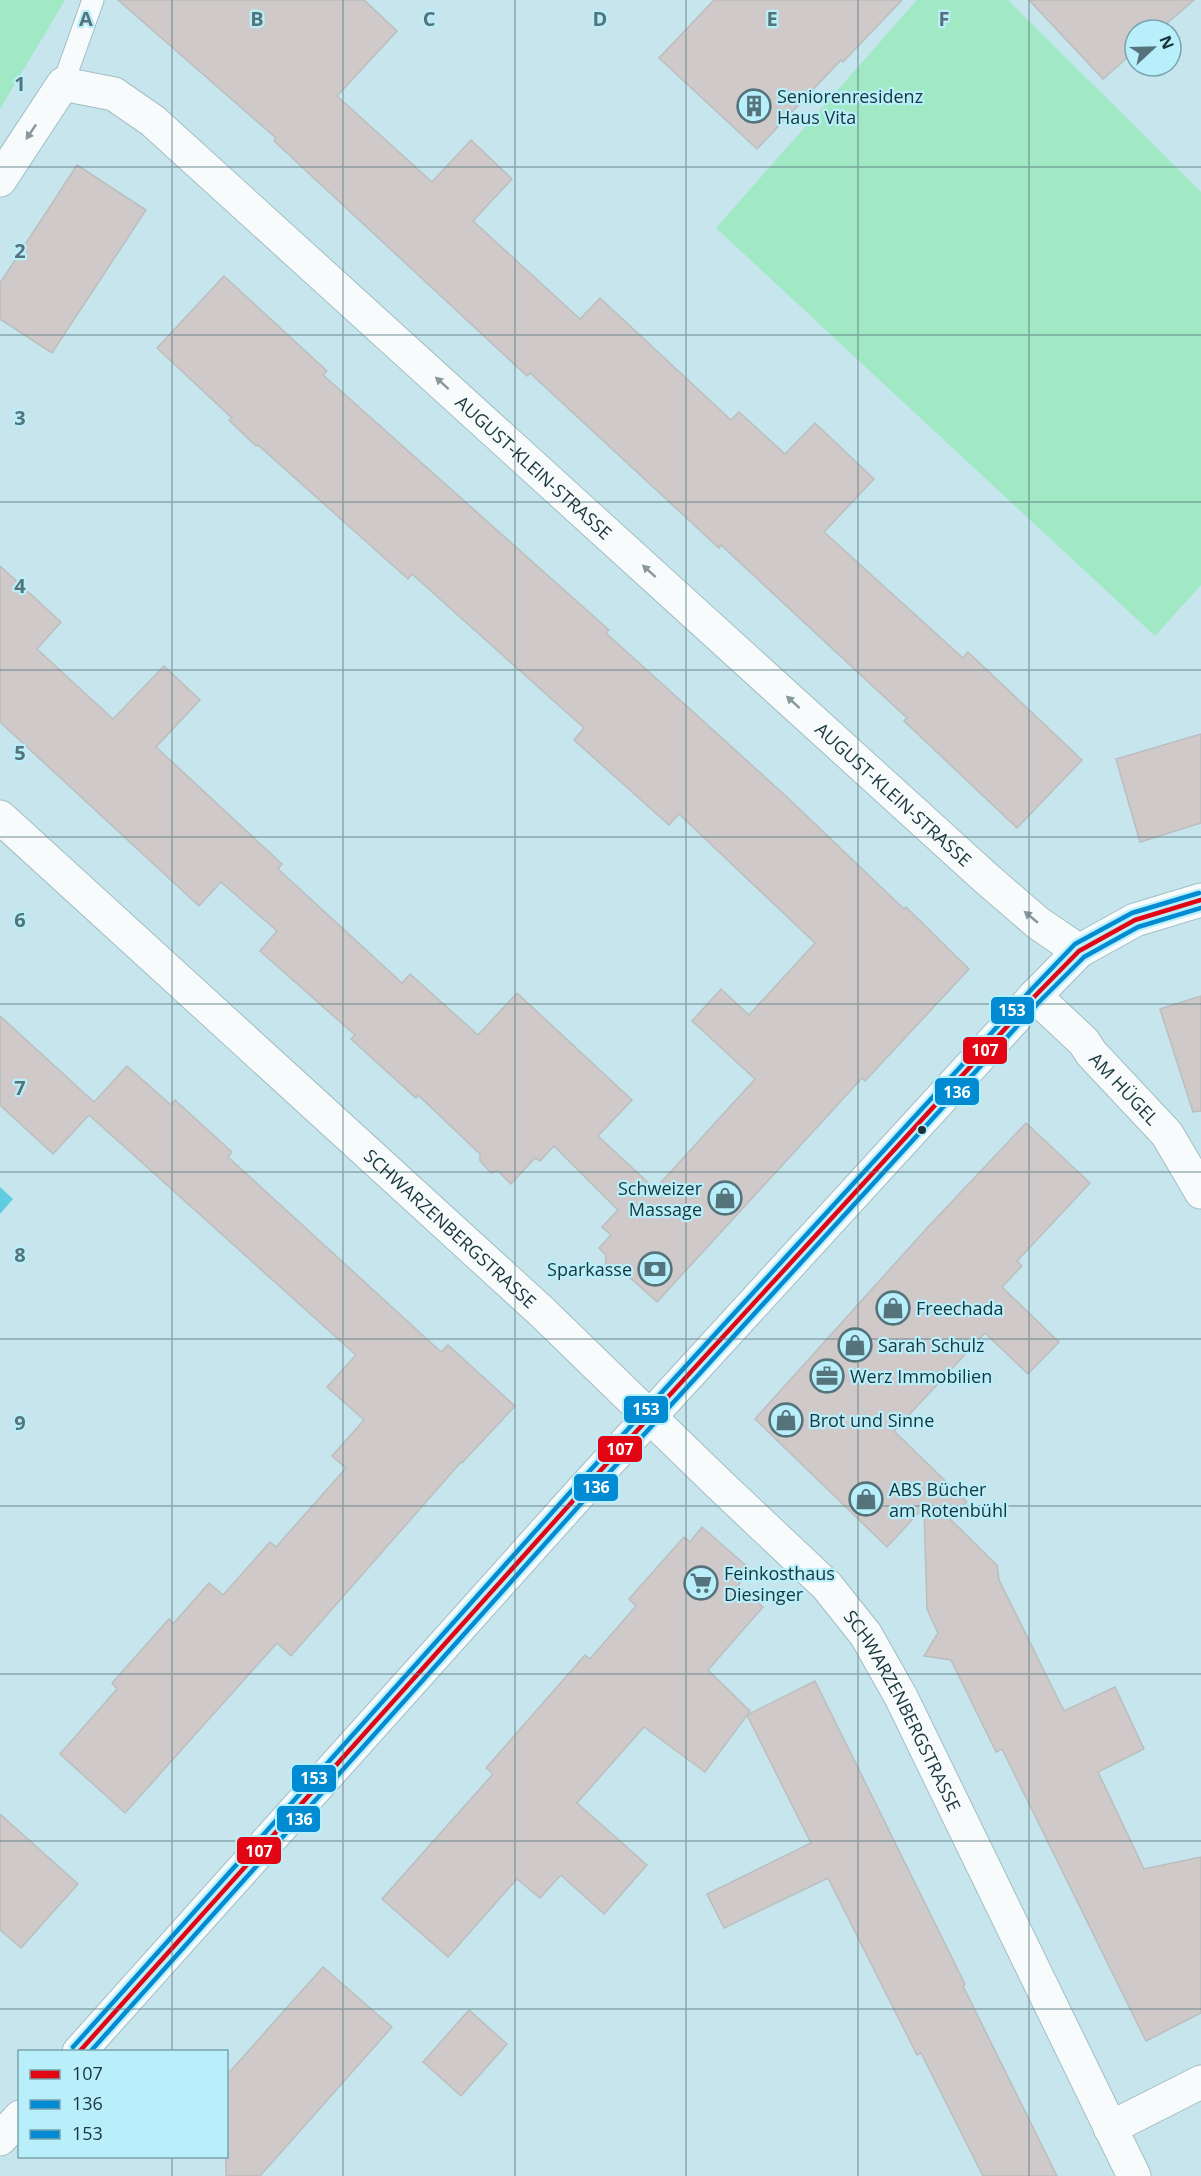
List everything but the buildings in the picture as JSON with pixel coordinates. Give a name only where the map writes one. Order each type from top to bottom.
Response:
[{"type":"street","points":[[0,180],[63,84]]},
{"type":"street","name":"AUGUST-KLEIN-STRASSE","points":[[63,84],[114,94],[153,121],[996,886],[1038,922],[1079,951]]},
{"type":"street","name":"SCHWARZENBERGSTRASSE","points":[[0,817],[533,1304],[827,1586],[866,1635],[901,1697],[1134,2176]]},
{"type":"street","points":[[81,2050],[650,1417],[1035,996],[1079,951],[1136,920],[1201,900]]},
{"type":"street","name":"AM HÜGEL","points":[[1035,996],[1084,1042],[1091,1053],[1167,1134],[1201,1192]]},
{"type":"street","points":[[1110,2128],[1201,2082]]},
{"type":"street","points":[[0,2139],[18,2119]]},
{"type":"lane","points":[[63,84],[93,0]]},
{"type":"green space","points":[[0,0],[65,0],[0,109]]},
{"type":"green space","points":[[917,0],[1008,0],[1201,192],[1201,585],[1155,636],[716,228]]},
{"type":"water","points":[[0,1187],[13,1199],[0,1214]]},
{"type":"transit line","name":"153","points":[[73,2047],[574,1488],[1075,944],[1132,913],[1199,893]]},
{"type":"transit line","name":"107","points":[[81,2050],[580,1493],[1035,996],[1079,951],[1135,920],[1201,900]]},
{"type":"transit line","name":"136","points":[[92,2050],[586,1498],[1040,1001],[1084,957],[1138,927],[1201,908]]},
{"type":"place","name":"Seniorenresidenz Haus Vita","points":[[754,106]]},
{"type":"place","name":"Schweizer Massage","points":[[725,1198]]},
{"type":"place","name":"Sparkasse","points":[[655,1269]]},
{"type":"place","name":"Freechada","points":[[893,1308]]},
{"type":"place","name":"Sarah Schulz","points":[[855,1345]]},
{"type":"place","name":"Werz Immobilien","points":[[827,1376]]},
{"type":"place","name":"Brot und Sinne","points":[[786,1420]]},
{"type":"place","name":"ABS Bücher am Rotenbühl","points":[[866,1499]]},
{"type":"place","name":"Feinkosthaus Diesinger","points":[[701,1583]]}]
